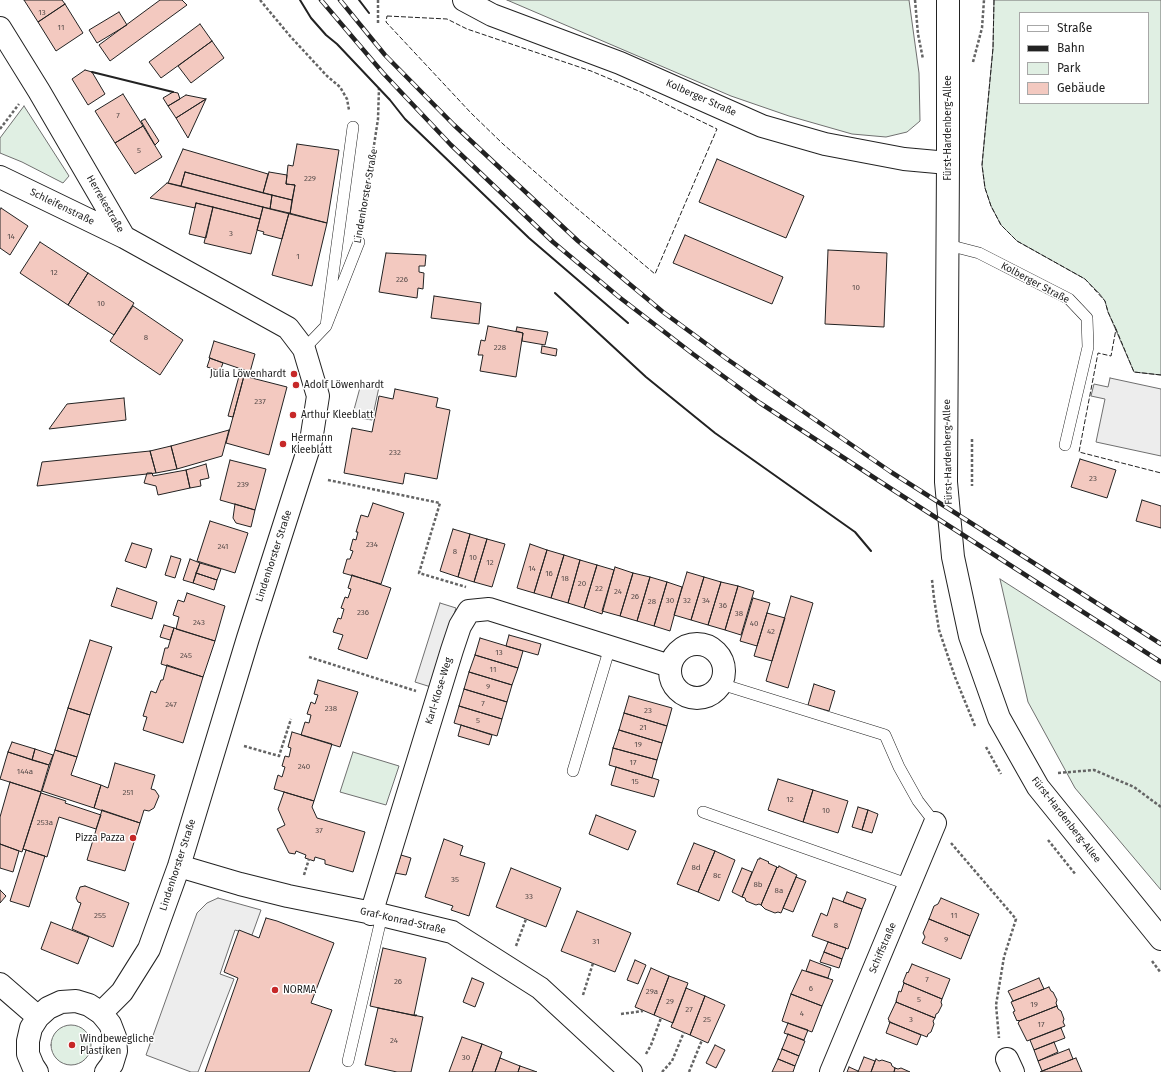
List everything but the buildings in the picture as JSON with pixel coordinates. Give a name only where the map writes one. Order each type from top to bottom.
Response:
[{"type":"street","name":"Kolberger Straße","points":[[464,0],[492,15],[620,63],[762,126],[825,144],[904,159],[948,163]]},
{"type":"street","name":"Fürst-Hardenberg-Allee","points":[[948,0],[946,482],[953,557],[970,636],[999,718],[1038,787],[1161,938]]},
{"type":"street","name":"Herrekestraße","points":[[0,28],[35,84],[124,237],[288,328],[304,349]]},
{"type":"street","name":"Schleifenstraße","points":[[0,177],[124,237]]},
{"type":"street","name":"Lindenhorster Straße","points":[[101,1013],[122,992],[149,950],[180,866],[248,638],[311,441],[318,396],[304,349]]},
{"type":"street","points":[[469,611],[489,609],[670,666]]},
{"type":"street","name":"Karl-Klose-Weg","points":[[377,914],[437,698],[460,626],[469,611]]},
{"type":"street","points":[[697,644],[714,650],[720,657],[724,666],[724,676],[721,684],[716,691],[709,696],[692,698],[684,695],[677,690],[672,683],[670,666],[673,657],[687,646],[697,644]]},
{"type":"street","name":"Schiffstraße","points":[[831,1072],[936,823]]},
{"type":"street","name":"Graf-Konrad-Straße","points":[[180,866],[240,884],[288,896],[377,914],[452,932],[540,988],[638,1064]]},
{"type":"street","points":[[0,984],[38,1017]]},
{"type":"street","points":[[37,1072],[28,1054],[28,1041],[31,1028],[38,1017],[48,1008],[61,1002],[76,1001],[89,1005],[101,1013],[110,1024],[115,1037],[116,1051],[112,1064],[106,1072]]},
{"type":"lane","points":[[326,326],[353,127]]},
{"type":"lane","name":"Lindenhorster Straße","points":[[304,349],[326,326],[359,242]]},
{"type":"lane","name":"Kolberger Straße","points":[[948,245],[979,253],[1069,299],[1087,318],[1088,347],[1065,445]]},
{"type":"lane","points":[[573,771],[610,647]]},
{"type":"lane","points":[[721,684],[885,735],[899,767],[918,801],[936,823]]},
{"type":"lane","points":[[703,812],[910,885]]},
{"type":"lane","points":[[348,1061],[377,914]]},
{"type":"path","points":[[260,0],[295,42],[340,88],[347,99],[349,117],[353,127]]},
{"type":"path","points":[[378,0],[378,24]]},
{"type":"path","points":[[0,129],[35,84]]},
{"type":"path","name":"Lindenhorster Straße","points":[[359,242],[378,119],[379,88]]},
{"type":"path","points":[[972,432],[973,492]]},
{"type":"path","points":[[328,480],[440,503],[419,573],[467,587],[469,611]]},
{"type":"path","points":[[310,657],[437,698]]},
{"type":"path","points":[[244,746],[279,756],[291,719]]},
{"type":"path","points":[[1054,767],[1063,780]]},
{"type":"path","points":[[1058,773],[1094,770],[1134,787],[1161,807]]},
{"type":"path","points":[[936,823],[1016,919],[1004,957],[996,1005],[999,1038],[1010,1065]]},
{"type":"path","points":[[304,876],[309,859]]},
{"type":"path","points":[[515,947],[526,919]]},
{"type":"path","points":[[582,996],[593,963]]},
{"type":"path","points":[[621,1014],[643,1011]]},
{"type":"path","points":[[638,1064],[651,1045],[661,1018]]},
{"type":"path","points":[[662,1072],[672,1062],[684,1032]]},
{"type":"path","points":[[689,1072],[702,1040]]},
{"type":"green space","points":[[507,0],[909,0],[919,73],[920,121],[907,132],[886,137],[852,134],[789,116],[731,96]]},
{"type":"green space","points":[[994,0],[1161,0],[1161,375],[1134,372],[1108,312],[1105,301],[1085,279],[1017,241],[1001,225],[991,206],[985,188],[982,165],[993,48]]},
{"type":"green space","points":[[24,106],[69,176],[63,183],[22,162],[0,153],[0,138]]},
{"type":"green space","points":[[1000,579],[1161,682],[1161,890],[1075,788],[1028,702]]},
{"type":"green space","points":[[353,752],[399,766],[386,805],[340,792]]},
{"type":"green space","points":[[67,1025],[75,1025],[82,1028],[88,1034],[91,1045],[88,1056],[82,1062],[75,1065],[67,1065],[60,1062],[54,1056],[51,1049],[51,1041],[54,1034],[60,1028]]},
{"type":"shaded area","points":[[1110,378],[1161,389],[1161,456],[1096,442],[1105,399],[1091,396],[1094,384],[1108,387]]},
{"type":"shaded area","points":[[361,384],[379,387],[372,420],[352,417]]},
{"type":"shaded area","points":[[440,603],[456,608],[431,687],[415,682]]},
{"type":"shaded area","points":[[218,898],[261,910],[252,935],[235,930],[220,974],[234,979],[198,1072],[191,1072],[146,1055],[197,913],[207,903]]},
{"type":"railway","points":[[321,0],[383,73],[451,145],[553,242],[619,297],[760,403],[1161,662]]},
{"type":"railway","points":[[340,0],[385,55],[454,125],[578,241],[663,312],[727,359],[891,472],[1161,644]]},
{"type":"fence","points":[[994,0],[993,48],[982,165],[985,188],[991,206],[1001,225],[1017,241],[1085,279],[1105,301],[1108,312],[1116,329]]},
{"type":"fence","points":[[387,16],[447,19],[467,29],[591,71],[641,92],[717,129],[655,274],[503,144],[471,113],[386,22],[387,16]]},
{"type":"fence","points":[[1161,375],[1134,372],[1116,329],[1111,356],[1098,353],[1079,452],[1161,473]]},
{"type":"wall","points":[[300,0],[311,18],[390,100],[405,119],[529,238],[628,323]]},
{"type":"wall","points":[[359,0],[369,13]]},
{"type":"wall","points":[[92,72],[173,92]]},
{"type":"wall","points":[[555,293],[646,377],[715,433],[855,532],[871,551]]},
{"type":"place","name":"Julia Löwenhardt","points":[[294,374]]},
{"type":"place","name":"Adolf Löwenhardt","points":[[296,385]]},
{"type":"place","name":"Arthur Kleeblatt","points":[[293,415]]},
{"type":"place","name":"Hermann Kleeblatt","points":[[283,444]]},
{"type":"place","name":"Pizza Pazza","points":[[133,838]]},
{"type":"place","name":"NORMA","points":[[275,990]]},
{"type":"place","name":"Windbewegliche Plastiken","points":[[72,1045]]}]
